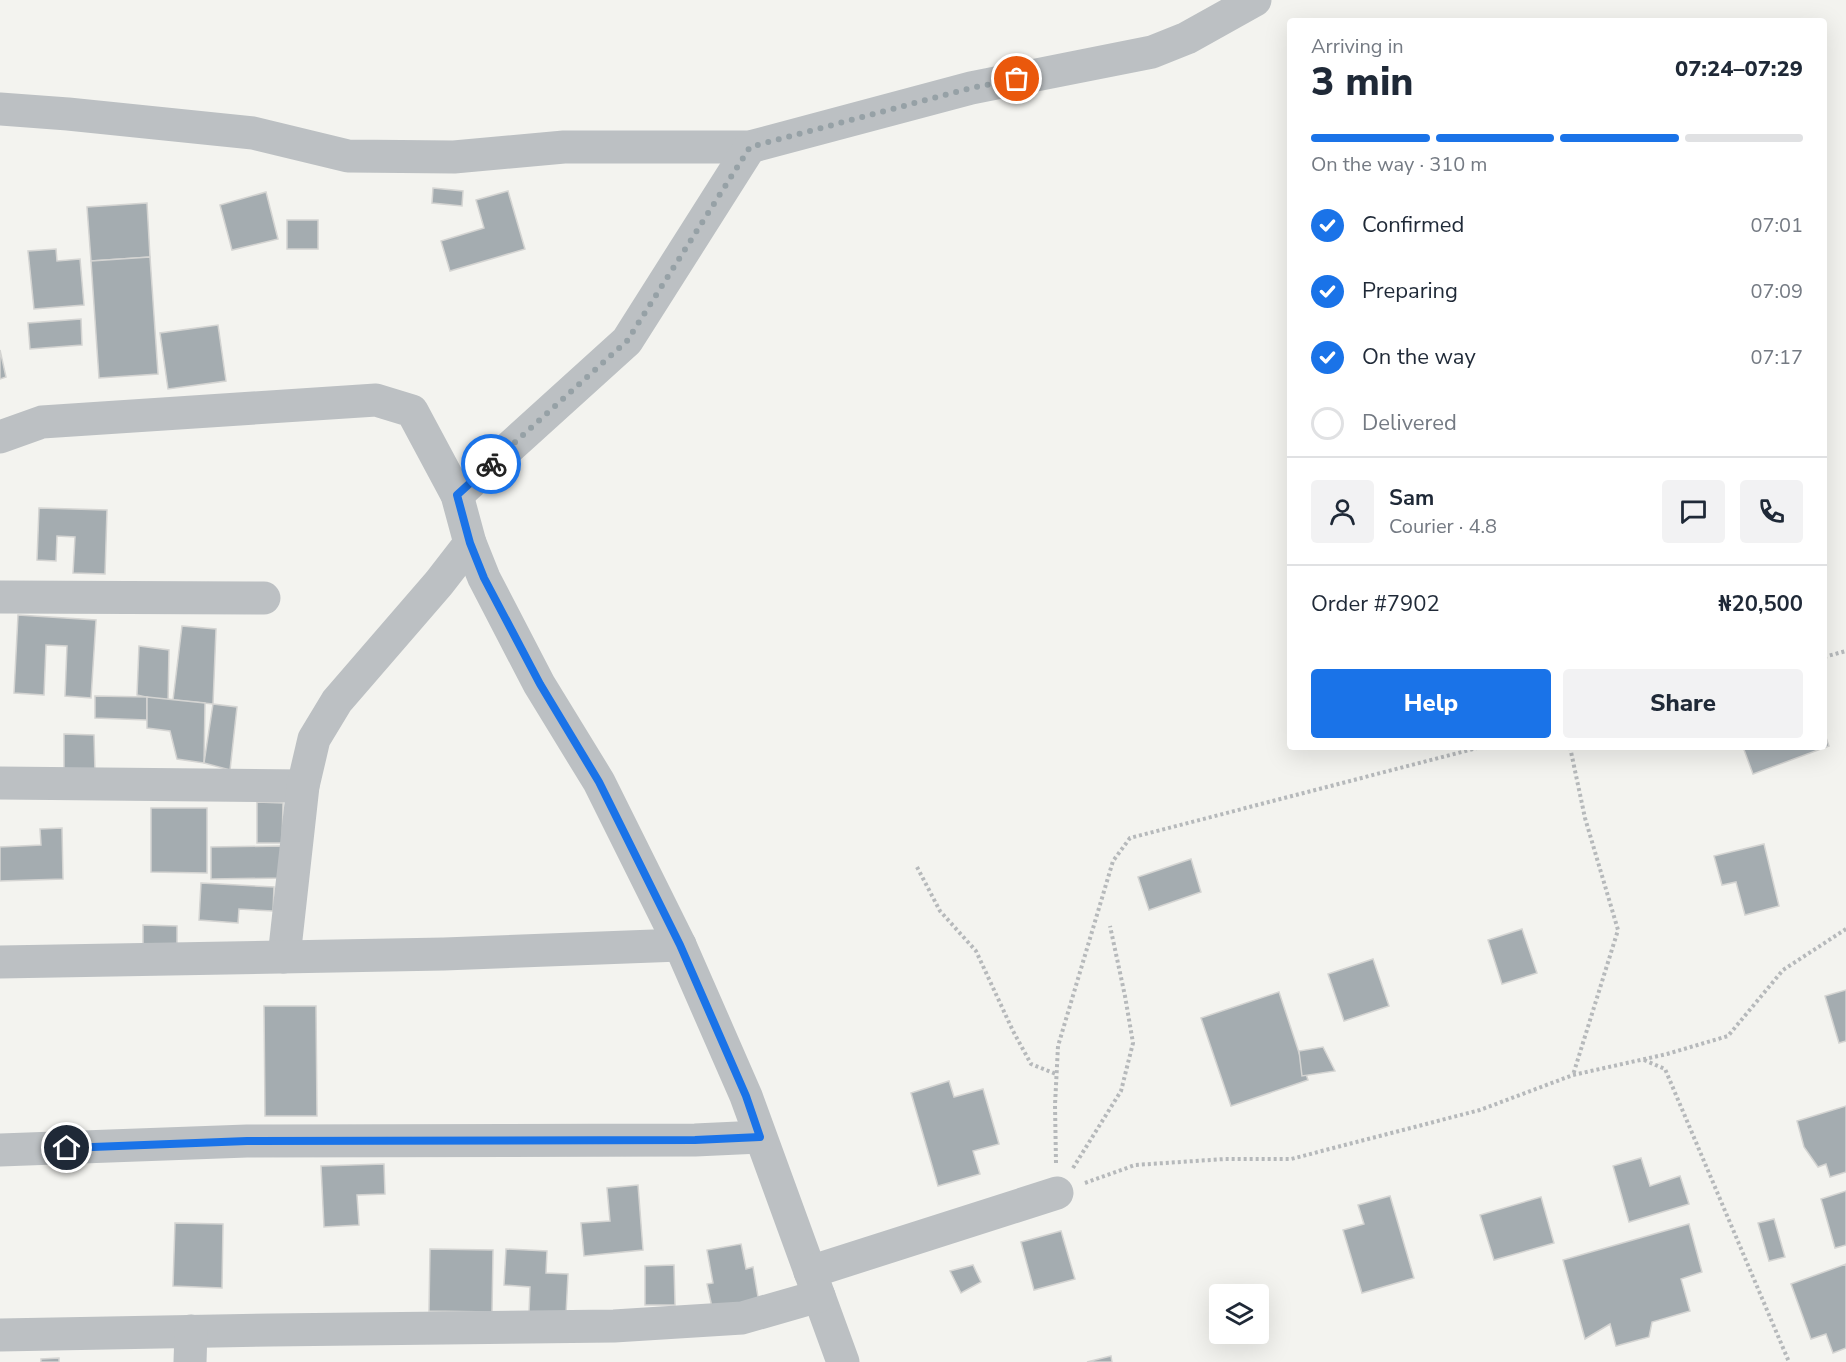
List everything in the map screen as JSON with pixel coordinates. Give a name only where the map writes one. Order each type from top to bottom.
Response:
[{"type":"street","points":[[0,110],[68,114],[253,134],[348,156],[454,157],[564,147],[750,147],[971,88],[1152,52],[1187,38],[1255,0]]},
{"type":"street","points":[[457,495],[627,341],[750,147]]},
{"type":"street","points":[[0,436],[42,422],[376,400],[412,411],[457,495],[470,543],[484,578],[540,684],[599,782],[680,945],[746,1096],[843,1362]]},
{"type":"street","points":[[284,957],[303,786],[314,739],[337,701],[440,583],[470,543]]},
{"type":"street","points":[[0,597],[264,598]]},
{"type":"street","points":[[0,783],[303,786]]},
{"type":"street","points":[[0,962],[444,954],[680,945]]},
{"type":"street","points":[[0,1150],[247,1141],[695,1140],[760,1137]]},
{"type":"street","points":[[0,1335],[190,1347],[626,1326],[742,1318],[815,1284],[1057,1193]]},
{"type":"path","points":[[1827,656],[1846,651]]},
{"type":"path","points":[[1057,1193],[1055,1105],[1058,1046],[1113,861],[1130,838],[1469,750]]},
{"type":"path","points":[[1571,750],[1585,818],[1618,930],[1573,1075]]},
{"type":"path","points":[[916,867],[940,911],[976,951],[1031,1064],[1057,1074]]},
{"type":"path","points":[[1057,1193],[1121,1091],[1133,1043],[1110,926]]},
{"type":"path","points":[[1057,1193],[1135,1165],[1225,1159],[1291,1159],[1480,1110],[1573,1075],[1643,1060],[1728,1036],[1783,970],[1846,929]]},
{"type":"path","points":[[1643,1060],[1665,1069],[1789,1362]]},
{"type":"building","points":[[433,188],[463,191],[462,206],[432,203]]},
{"type":"building","points":[[508,191],[525,249],[450,271],[441,241],[484,228],[476,200]]},
{"type":"building","points":[[266,192],[278,239],[232,250],[220,205]]},
{"type":"building","points":[[147,203],[150,257],[91,261],[87,207]]},
{"type":"building","points":[[287,220],[318,220],[318,249],[287,249]]},
{"type":"building","points":[[56,249],[57,261],[80,259],[84,305],[34,309],[28,251]]},
{"type":"building","points":[[150,257],[158,374],[99,378],[91,261]]},
{"type":"building","points":[[81,319],[82,345],[30,349],[28,323]]},
{"type":"building","points":[[218,325],[226,381],[168,389],[160,333]]},
{"type":"building","points":[[0,350],[6,377],[0,379]]},
{"type":"building","points":[[39,508],[107,510],[105,574],[73,573],[75,537],[57,536],[56,561],[37,560]]},
{"type":"building","points":[[18,615],[96,620],[91,698],[65,696],[67,646],[46,645],[44,695],[14,693]]},
{"type":"building","points":[[182,626],[216,629],[213,704],[173,700]]},
{"type":"building","points":[[139,646],[169,650],[168,702],[137,695]]},
{"type":"building","points":[[95,696],[147,697],[147,720],[95,718]]},
{"type":"building","points":[[147,697],[205,703],[204,763],[177,759],[170,731],[147,728]]},
{"type":"building","points":[[213,704],[237,707],[230,770],[204,763]]},
{"type":"building","points":[[64,734],[94,735],[95,772],[64,771]]},
{"type":"building","points":[[1744,750],[1818,750],[1753,774]]},
{"type":"building","points":[[257,802],[283,803],[282,843],[257,843]]},
{"type":"building","points":[[151,808],[207,808],[207,873],[151,872]]},
{"type":"building","points":[[62,828],[63,879],[0,881],[0,847],[41,845],[40,829]]},
{"type":"building","points":[[1764,844],[1779,906],[1745,915],[1736,882],[1722,885],[1714,856]]},
{"type":"building","points":[[282,846],[283,878],[211,879],[211,847]]},
{"type":"building","points":[[1191,859],[1201,892],[1149,910],[1138,877]]},
{"type":"building","points":[[201,883],[274,887],[273,911],[239,909],[238,923],[199,920]]},
{"type":"building","points":[[143,925],[177,926],[177,950],[143,949]]},
{"type":"building","points":[[1522,929],[1537,973],[1502,984],[1488,940]]},
{"type":"building","points":[[1373,959],[1389,1006],[1344,1021],[1328,974]]},
{"type":"building","points":[[1846,990],[1846,1041],[1839,1043],[1825,996]]},
{"type":"building","points":[[1279,992],[1308,1080],[1231,1106],[1201,1018]]},
{"type":"building","points":[[264,1006],[316,1006],[317,1116],[265,1116]]},
{"type":"building","points":[[1323,1047],[1335,1071],[1302,1076],[1299,1051]]},
{"type":"building","points":[[949,1081],[954,1097],[983,1089],[999,1144],[973,1151],[980,1174],[938,1186],[911,1093]]},
{"type":"building","points":[[1846,1106],[1846,1172],[1830,1177],[1826,1164],[1818,1167],[1804,1147],[1797,1121]]},
{"type":"building","points":[[1641,1158],[1650,1186],[1680,1176],[1689,1204],[1629,1222],[1613,1166]]},
{"type":"building","points":[[384,1164],[385,1194],[357,1195],[359,1225],[324,1227],[321,1166]]},
{"type":"building","points":[[638,1185],[643,1250],[584,1256],[581,1223],[610,1221],[607,1188]]},
{"type":"building","points":[[1846,1191],[1846,1245],[1835,1248],[1821,1199]]},
{"type":"building","points":[[1390,1196],[1414,1278],[1362,1293],[1343,1230],[1364,1224],[1358,1205]]},
{"type":"building","points":[[1541,1197],[1554,1243],[1494,1260],[1480,1215]]},
{"type":"building","points":[[1774,1219],[1785,1257],[1769,1261],[1758,1223]]},
{"type":"building","points":[[175,1223],[223,1224],[222,1288],[173,1286]]},
{"type":"building","points":[[1689,1224],[1702,1272],[1681,1279],[1690,1311],[1652,1322],[1649,1337],[1616,1346],[1610,1324],[1585,1339],[1563,1260]]},
{"type":"building","points":[[1061,1231],[1075,1279],[1034,1290],[1021,1242]]},
{"type":"building","points":[[741,1244],[746,1269],[753,1267],[759,1303],[713,1312],[707,1284],[713,1283],[707,1250]]},
{"type":"building","points":[[430,1249],[493,1250],[492,1312],[429,1311]]},
{"type":"building","points":[[506,1249],[547,1251],[546,1273],[568,1274],[566,1314],[529,1312],[530,1287],[504,1285]]},
{"type":"building","points":[[1846,1264],[1846,1348],[1833,1353],[1826,1334],[1811,1339],[1791,1284]]},
{"type":"building","points":[[674,1265],[675,1305],[645,1305],[645,1266]]},
{"type":"building","points":[[973,1265],[981,1282],[961,1293],[950,1271]]},
{"type":"building","points":[[1111,1356],[1112,1362],[1087,1362]]},
{"type":"building","points":[[59,1358],[59,1362],[41,1362],[41,1359]]},
{"type":"way so far","points":[[491,464],[627,341],[750,147],[971,88],[1017,79]]},
{"type":"route","points":[[67,1148],[247,1141],[695,1140],[760,1137],[746,1096],[680,945],[599,782],[540,684],[484,578],[470,543],[457,495],[491,464]]}]
